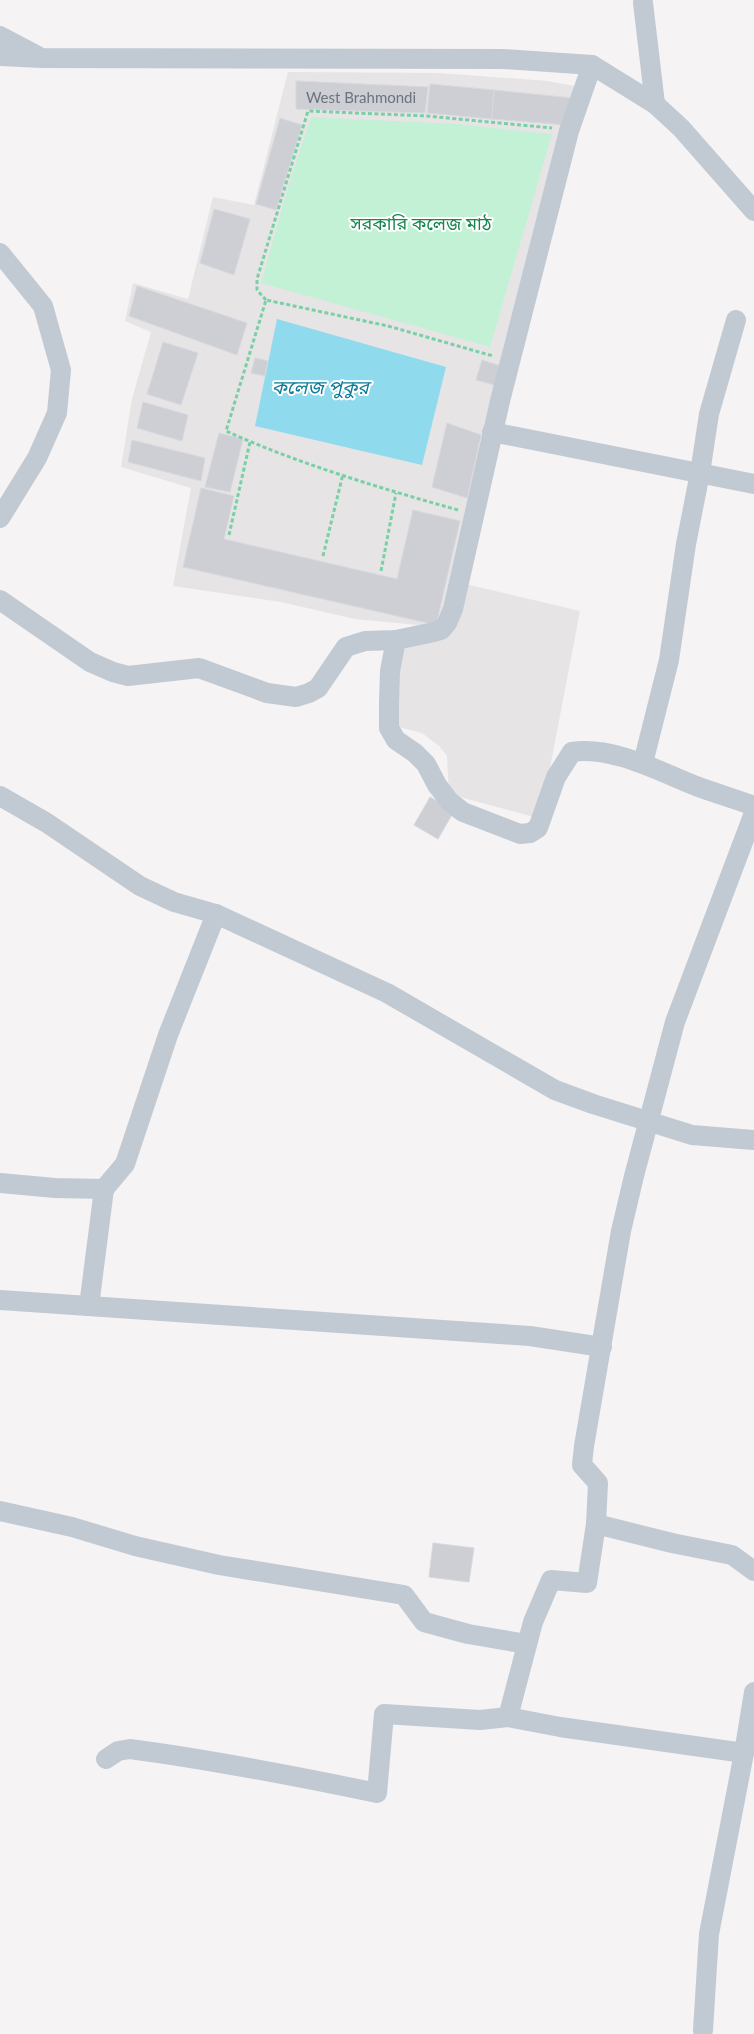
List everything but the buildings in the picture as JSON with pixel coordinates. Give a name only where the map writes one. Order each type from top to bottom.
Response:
[{"type":"street","points":[[643,3],[655,104]]},
{"type":"street","points":[[0,36],[42,58]]},
{"type":"street","points":[[0,56],[42,58],[504,59],[592,65],[655,104],[682,128],[754,211]]},
{"type":"street","points":[[0,64],[42,58]]},
{"type":"street","points":[[0,600],[90,662],[113,672],[128,676],[199,668],[267,693],[296,697],[318,688],[346,648],[365,641],[396,640],[441,630],[447,623],[453,609],[492,432],[569,131],[592,65]]},
{"type":"street","points":[[0,253],[43,306],[61,370],[58,413],[37,458],[0,518]]},
{"type":"street","points":[[643,763],[669,660],[686,544],[709,414],[736,320]]},
{"type":"street","points":[[492,432],[754,484]]},
{"type":"street","points":[[396,640],[390,671],[389,728],[396,740],[415,753],[426,764],[437,785],[450,802],[464,812],[520,834],[530,833],[538,828],[556,777],[572,752],[587,750],[643,763],[698,786],[754,806]]},
{"type":"street","points":[[0,796],[47,823],[140,886],[174,902],[216,914],[386,993],[555,1090],[648,1122],[692,1134],[754,1140]]},
{"type":"street","points":[[508,1717],[533,1622],[552,1580],[587,1584],[596,1524],[598,1483],[582,1465],[621,1231],[675,1022],[754,813]]},
{"type":"street","points":[[89,1306],[104,1189],[125,1164],[168,1035],[216,914]]},
{"type":"street","points":[[0,1183],[55,1188],[104,1189]]},
{"type":"street","points":[[0,1300],[530,1336],[602,1347]]},
{"type":"street","points":[[0,1511],[72,1527],[135,1546],[219,1565],[404,1595],[424,1622],[468,1634],[527,1644]]},
{"type":"street","points":[[596,1524],[672,1543],[732,1555],[754,1571]]},
{"type":"street","points":[[703,2030],[709,1934],[754,1692]]},
{"type":"street","points":[[106,1759],[118,1751],[130,1749],[251,1767],[377,1793],[384,1714],[480,1720],[508,1717],[560,1727],[744,1752]]},
{"type":"path","points":[[511,361],[388,326],[266,300],[257,290],[257,279],[308,111],[427,116],[530,125],[569,131]]},
{"type":"path","points":[[266,300],[226,431],[250,442],[396,493],[473,514]]},
{"type":"path","points":[[229,535],[250,442]]},
{"type":"path","points":[[323,556],[342,474]]},
{"type":"path","points":[[381,571],[396,493]]},
{"type":"shaded area","points":[[288,72],[439,73],[547,81],[580,87],[438,627],[355,619],[281,602],[173,586],[191,488],[121,467],[132,399],[151,332],[125,321],[133,283],[188,299],[213,197],[254,205]]},
{"type":"shaded area","points":[[461,583],[580,611],[549,773],[538,818],[449,794],[447,756],[439,746],[422,733],[391,725],[395,690],[406,643],[432,640]]},
{"type":"green space","name":"সরকারি কলেজ মাঠ","points":[[311,117],[455,124],[552,134],[490,347],[261,283],[289,184]]},
{"type":"water","name":"কলেজ পুকুর","points":[[277,319],[446,367],[422,465],[255,426]]}]
